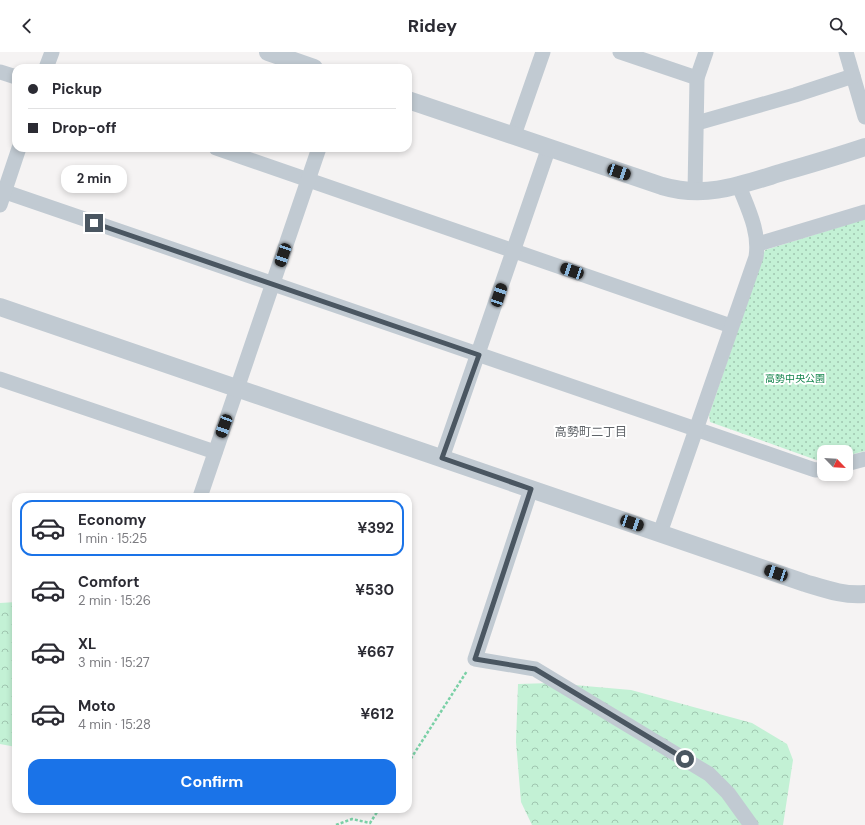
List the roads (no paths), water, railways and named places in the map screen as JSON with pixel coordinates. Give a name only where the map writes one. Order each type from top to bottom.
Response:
[{"type":"street","points":[[48,64],[52,52]]},
{"type":"street","points":[[268,52],[302,64]]},
{"type":"street","points":[[514,135],[543,52]]},
{"type":"street","points":[[620,52],[697,78]]},
{"type":"street","points":[[695,192],[697,78],[706,52]]},
{"type":"street","points":[[846,52],[865,117]]},
{"type":"street","points":[[0,72],[12,76]]},
{"type":"street","points":[[697,123],[795,95],[853,76]]},
{"type":"street","points":[[412,101],[662,186],[676,190],[695,192],[715,191],[739,186],[865,147]]},
{"type":"street","points":[[442,458],[479,355],[549,147]]},
{"type":"street","points":[[18,152],[1,196],[273,284],[817,470]]},
{"type":"street","points":[[227,152],[731,326]]},
{"type":"street","points":[[201,493],[318,152]]},
{"type":"street","points":[[660,533],[756,257],[758,244],[755,228],[739,186]]},
{"type":"street","points":[[758,244],[865,212]]},
{"type":"street","points":[[0,307],[829,591],[854,595],[865,594]]},
{"type":"street","points":[[0,379],[215,452]]},
{"type":"street","points":[[853,462],[865,459]]},
{"type":"street","points":[[531,489],[475,659],[535,669],[709,774],[728,793],[752,825]]},
{"type":"district","name":"高勢町二丁目","points":[[591,432]]},
{"type":"park label","name":"高勢中央公園","points":[[795,378]]}]
